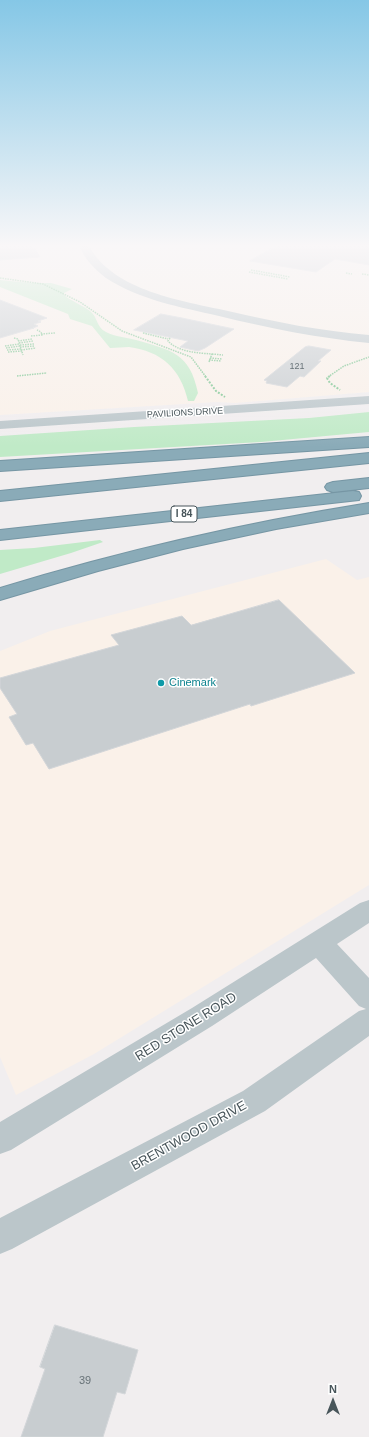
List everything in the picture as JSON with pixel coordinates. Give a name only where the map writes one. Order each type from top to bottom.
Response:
[{"type":"highway","points":[[0,466],[369,442]]},
{"type":"highway","points":[[0,485],[369,449]]},
{"type":"highway","points":[[0,496],[369,458]]},
{"type":"highway","points":[[0,523],[369,483]]},
{"type":"highway","name":"I 84","points":[[0,535],[369,494]]},
{"type":"highway","points":[[0,594],[100,564],[183,543],[264,525],[369,508]]},
{"type":"street","points":[[221,313],[296,329],[369,339]]},
{"type":"street","name":"PAVILIONS DRIVE","points":[[0,424],[236,410],[369,400]]},
{"type":"street","name":"RED STONE ROAD","points":[[0,1139],[202,1017],[369,910]]},
{"type":"street","points":[[318,942],[369,998]]},
{"type":"street","name":"BRENTWOOD DRIVE","points":[[0,1238],[254,1101],[369,1020]]},
{"type":"path","points":[[96,313],[122,331],[191,357],[216,392],[227,398]]},
{"type":"path","points":[[37,330],[41,334]]},
{"type":"path","points":[[31,336],[55,333]]},
{"type":"path","points":[[143,334],[169,339],[168,343],[172,346],[200,353],[223,355]]},
{"type":"path","points":[[157,343],[160,340],[158,338],[160,337]]},
{"type":"path","points":[[14,338],[20,346],[23,354]]},
{"type":"path","points":[[20,346],[34,344]]},
{"type":"path","points":[[34,344],[20,346],[6,349],[20,346],[34,344]]},
{"type":"path","points":[[212,354],[209,360],[221,360]]},
{"type":"path","points":[[340,393],[341,390],[332,385],[327,378],[332,373],[344,366],[369,357]]},
{"type":"path","points":[[17,376],[47,373]]},
{"type":"shaded area","points":[[0,313],[369,313],[369,392],[235,403],[217,402],[0,415]]},
{"type":"shaded area","points":[[326,559],[357,580],[369,577],[369,885],[94,1054],[16,1095],[0,1057],[0,651],[50,631]]},
{"type":"green space","points":[[66,313],[93,313],[100,327],[106,332],[159,347],[177,355],[190,369],[198,393],[194,401],[188,401],[185,390],[175,371],[160,357],[140,349],[129,347],[110,348],[92,326],[70,319],[68,314]]},
{"type":"green space","points":[[369,412],[369,432],[261,442],[0,457],[0,436],[309,418]]},
{"type":"green space","points":[[100,540],[103,542],[0,574],[0,550],[34,548]]},
{"type":"building","points":[[0,313],[34,313],[47,318],[34,324],[38,326],[34,328],[0,338]]},
{"type":"building","points":[[161,314],[234,329],[198,351],[180,347],[188,341],[134,330]]},
{"type":"building","points":[[309,346],[331,350],[318,361],[321,361],[304,377],[300,376],[287,387],[266,383],[267,381],[264,380],[305,347]]},
{"type":"building","name":"Cinemark","points":[[279,600],[355,673],[251,706],[250,704],[49,769],[33,743],[26,745],[9,717],[17,714],[0,688],[0,678],[119,645],[111,635],[182,616],[191,625]]},
{"type":"building","points":[[55,1325],[138,1350],[125,1394],[117,1392],[103,1437],[21,1437],[45,1369],[40,1367]]},
{"type":"place","name":"Cinemark","points":[[161,683]]}]
